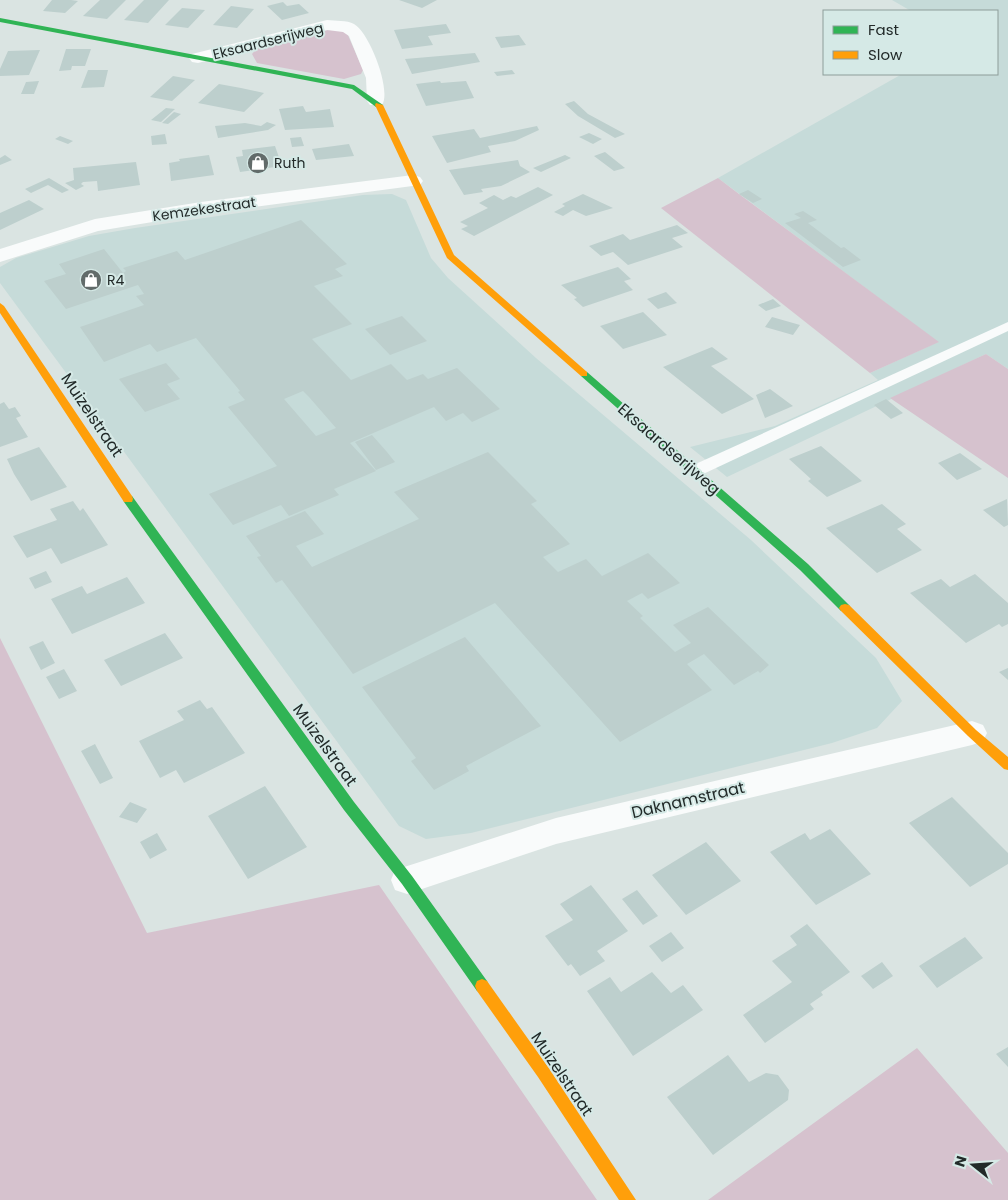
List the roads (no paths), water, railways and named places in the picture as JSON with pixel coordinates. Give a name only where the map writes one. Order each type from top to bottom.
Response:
[{"type":"street","name":"Eksaardserijweg","points":[[0,20],[354,87],[376,101]]},
{"type":"street","name":"Eksaardserijweg","points":[[198,58],[328,25],[348,27],[356,34],[374,78],[376,101],[450,256],[804,567],[972,733],[1008,765]]},
{"type":"street","name":"Kemzekestraat","points":[[0,256],[95,225],[201,208],[413,181]]},
{"type":"street","name":"Muizelstraat","points":[[0,306],[141,517],[349,806],[407,880],[543,1072],[628,1200]]},
{"type":"street","name":"Daknamstraat","points":[[407,880],[556,830],[972,733]]},
{"type":"lane","points":[[695,471],[1008,326]]},
{"type":"place","name":"Ruth","points":[[258,163]]},
{"type":"place","name":"R4","points":[[91,280]]}]
